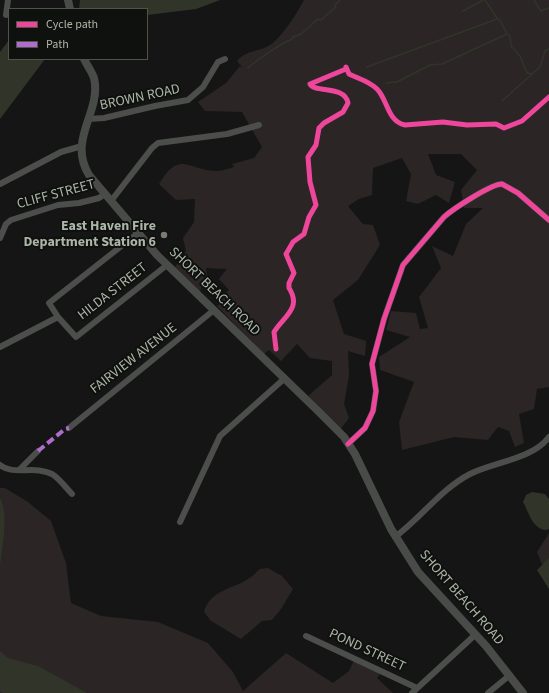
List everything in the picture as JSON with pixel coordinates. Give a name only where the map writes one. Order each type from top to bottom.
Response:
[{"type":"main road","name":"SHORT BEACH ROAD","points":[[84,60],[94,83],[82,146],[83,162],[86,169],[105,194],[167,265],[331,423],[348,444],[364,470],[395,537],[426,582],[476,634],[523,693]]},
{"type":"street","points":[[6,15],[8,0]]},
{"type":"street","name":"BROWN ROAD","points":[[88,119],[104,118],[188,100],[203,87],[218,62],[225,59]]},
{"type":"street","points":[[111,201],[157,144],[236,132],[259,125]]},
{"type":"street","points":[[0,184],[61,152],[82,146]]},
{"type":"street","points":[[348,444],[365,428],[373,411],[376,391],[372,364],[384,319],[403,265],[444,217],[487,188],[502,184],[518,193],[549,220]]},
{"type":"street","name":"CLIFF STREET","points":[[0,238],[6,224],[11,220],[58,205],[79,203],[99,198],[105,194]]},
{"type":"street","points":[[0,347],[58,318],[49,303],[138,233]]},
{"type":"street","name":"HILDA STREET","points":[[58,318],[76,337],[167,265]]},
{"type":"street","name":"FAIRVIEW AVENUE","points":[[69,428],[214,310]]},
{"type":"street","points":[[180,522],[220,436],[241,415],[285,378]]},
{"type":"street","points":[[395,537],[461,479],[478,470],[537,449],[549,437]]},
{"type":"street","points":[[19,470],[38,451]]},
{"type":"street","points":[[0,465],[12,471],[36,470],[52,474],[72,494]]},
{"type":"street","points":[[412,693],[476,634]]},
{"type":"street","name":"POND STREET","points":[[306,636],[417,688]]},
{"type":"street","points":[[488,693],[510,675]]},
{"type":"shaded area","points":[[80,0],[220,0],[196,9],[148,15],[148,8],[79,8]]},
{"type":"shaded area","points":[[304,0],[549,0],[549,387],[537,389],[534,409],[519,414],[524,443],[515,447],[509,431],[498,427],[488,440],[454,437],[402,450],[399,422],[414,382],[380,370],[379,357],[410,337],[386,330],[391,311],[416,313],[420,329],[428,328],[419,297],[441,268],[432,246],[453,256],[466,224],[483,208],[464,208],[461,190],[477,170],[461,154],[428,154],[436,175],[455,182],[449,203],[436,195],[418,204],[406,201],[411,174],[402,158],[373,168],[372,195],[359,199],[348,206],[363,224],[373,225],[380,245],[358,280],[333,300],[344,334],[366,341],[365,356],[348,351],[349,376],[344,404],[349,418],[340,430],[308,396],[332,375],[332,361],[310,358],[297,344],[281,361],[269,350],[264,354],[217,306],[220,304],[218,301],[229,290],[219,279],[227,269],[206,268],[207,275],[199,293],[175,267],[186,251],[183,238],[194,222],[195,199],[176,200],[159,184],[166,174],[172,167],[178,164],[190,165],[205,170],[220,171],[234,167],[232,164],[254,158],[262,147],[242,112],[205,111],[198,102],[226,83],[240,66],[243,68],[237,61],[241,57],[266,47],[275,41],[289,24]]},
{"type":"shaded area","points":[[8,41],[8,60],[44,60],[0,119],[0,52]]},
{"type":"shaded area","points":[[0,488],[5,488],[28,502],[51,521],[66,563],[71,603],[101,616],[158,622],[208,643],[233,672],[243,691],[286,653],[333,683],[349,671],[354,660],[381,673],[377,678],[393,693],[0,693]]},
{"type":"shaded area","points":[[532,492],[545,494],[549,499],[549,529],[546,530],[537,527],[523,502],[526,495]]},
{"type":"shaded area","points":[[0,498],[3,504],[4,521],[0,566]]},
{"type":"shaded area","points":[[549,533],[549,582],[537,552]]},
{"type":"shaded area","points":[[549,558],[549,589],[537,570]]},
{"type":"shaded area","points":[[268,568],[282,576],[293,589],[281,609],[272,620],[262,621],[241,639],[211,621],[204,612],[211,599],[222,591],[250,578],[260,569]]},
{"type":"shaded area","points":[[0,651],[8,658],[38,666],[87,693],[3,693],[0,691]]},
{"type":"waterway","points":[[248,68],[262,57],[291,40],[293,37],[301,34],[318,19],[321,20],[336,7],[335,5],[340,0]]},
{"type":"waterway","points":[[463,11],[483,0]]},
{"type":"waterway","points":[[485,0],[497,18]]},
{"type":"waterway","points":[[534,0],[541,11],[549,8]]},
{"type":"waterway","points":[[367,67],[497,19],[500,20],[507,34]]},
{"type":"waterway","points":[[386,83],[397,82],[430,65],[442,64],[507,34],[510,36],[511,46],[520,56],[527,73],[532,74],[540,67],[545,51],[549,49]]},
{"type":"waterway","points":[[502,101],[532,74]]},
{"type":"marked path","points":[[38,451],[65,429],[69,428]]},
{"type":"cycle path","points":[[346,67],[349,74],[374,86],[381,94],[391,115],[399,123],[405,125],[443,122],[467,125],[496,124],[504,128],[522,121],[549,97]]},
{"type":"cycle path","points":[[276,349],[274,332],[290,312],[294,301],[289,288],[289,283],[294,273],[286,254],[293,242],[304,234],[309,217],[316,205],[310,182],[308,157],[316,145],[319,128],[324,123],[343,112],[348,103],[346,97],[336,91],[313,87],[310,84],[346,69]]},
{"type":"cycle path","points":[[348,444],[365,428],[373,411],[376,391],[372,364],[384,319],[403,265],[444,217],[455,208],[481,192],[502,184],[518,193],[549,220]]},
{"type":"place","name":"East Haven Fire Department Station 6","points":[[164,235]]}]
